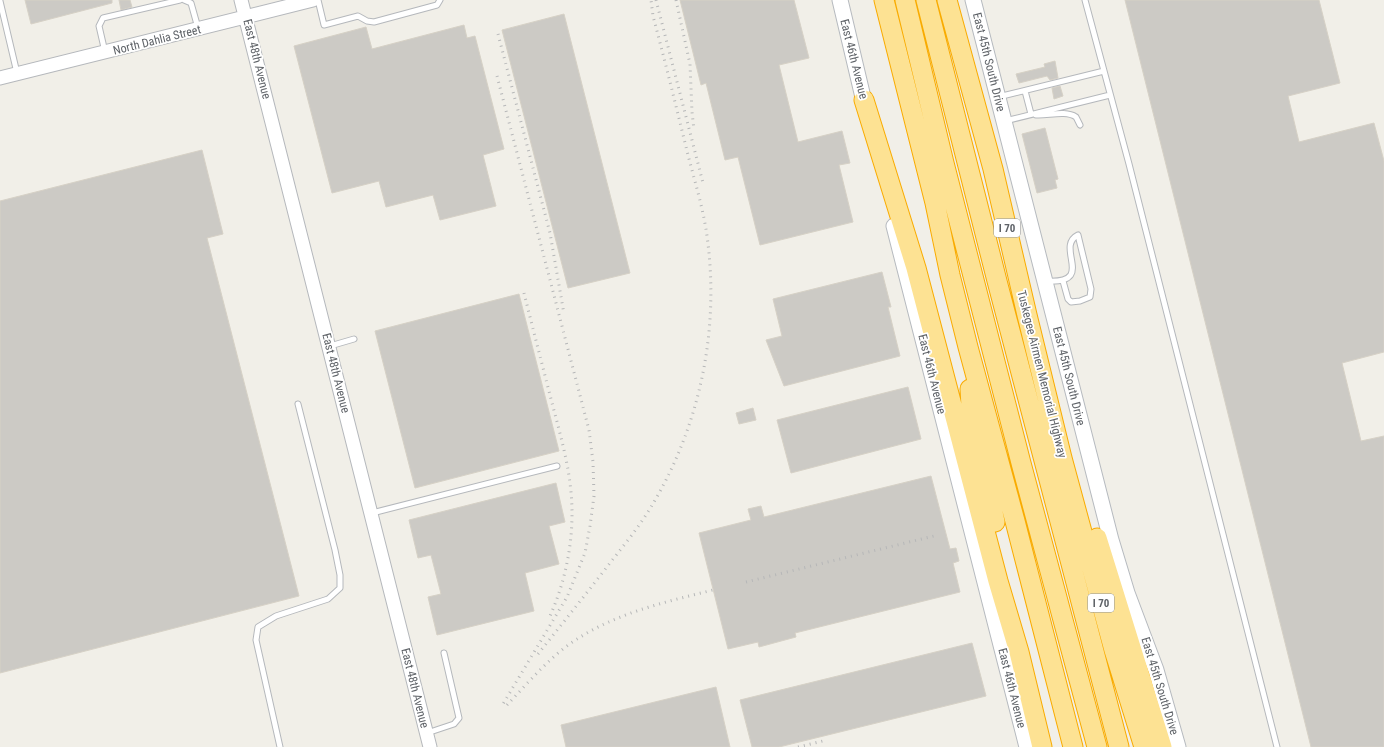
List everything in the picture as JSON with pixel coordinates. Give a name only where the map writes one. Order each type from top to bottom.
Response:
[{"type":"highway","points":[[884,0],[935,203],[968,348],[1073,747]]},
{"type":"highway","points":[[904,0],[942,156],[1021,462],[1097,747]]},
{"type":"highway","points":[[926,0],[997,281],[1119,747]]},
{"type":"highway","name":"Tuskegee Airmen Memorial Highway","points":[[947,0],[993,169],[1062,458],[1114,650],[1144,747]]},
{"type":"highway","points":[[864,100],[916,268],[998,581],[1019,652],[1042,747]]},
{"type":"highway","points":[[968,348],[971,406],[1019,652]]},
{"type":"highway","points":[[1062,458],[1088,511],[1162,747]]},
{"type":"main road","name":"East 46th Avenue","points":[[840,0],[875,152],[1027,747]]},
{"type":"main road","name":"East 45th South Drive","points":[[973,0],[1111,540],[1127,593],[1156,670],[1178,747]]},
{"type":"street","name":"East 48th Avenue","points":[[242,0],[430,747]]},
{"type":"street","name":"North Dahlia Street","points":[[0,78],[246,18],[313,0]]},
{"type":"lane","points":[[105,52],[99,26],[103,18],[180,0]]},
{"type":"lane","points":[[184,0],[191,3],[198,29]]},
{"type":"lane","points":[[318,0],[324,26],[358,16],[367,21],[374,22],[437,5],[440,0]]},
{"type":"lane","points":[[1085,0],[1277,747]]},
{"type":"lane","points":[[0,1],[18,74]]},
{"type":"lane","points":[[998,97],[1104,71]]},
{"type":"lane","points":[[1025,91],[1031,114]]},
{"type":"lane","points":[[1004,122],[1110,95]]},
{"type":"lane","points":[[1031,114],[1046,116],[1070,114],[1076,117],[1080,125]]},
{"type":"lane","points":[[1044,281],[1064,280],[1072,274],[1073,267],[1070,243],[1072,238],[1078,235],[1091,289],[1090,297],[1080,301],[1071,302],[1068,299],[1064,280]]},
{"type":"lane","points":[[329,346],[354,339]]},
{"type":"lane","points":[[280,747],[256,640],[258,627],[276,616],[328,599],[340,588],[340,575],[335,550],[298,404]]},
{"type":"lane","points":[[371,513],[558,466]]},
{"type":"lane","points":[[426,733],[454,724],[459,718],[444,653]]},
{"type":"building","points":[[25,0],[112,0],[112,3],[31,24]]},
{"type":"building","points":[[119,0],[130,0],[132,7],[121,10]]},
{"type":"building","points":[[680,0],[794,0],[809,58],[779,65],[798,142],[842,131],[850,163],[839,165],[853,222],[760,245],[738,157],[725,160],[706,83],[701,85]]},
{"type":"building","points":[[1125,0],[1319,0],[1340,83],[1288,96],[1299,142],[1374,123],[1384,161],[1384,352],[1342,363],[1361,441],[1384,436],[1384,747],[1311,747]]},
{"type":"building","points":[[564,14],[630,273],[568,288],[502,30]]},
{"type":"building","points":[[464,25],[467,38],[475,36],[504,149],[483,155],[496,206],[440,220],[433,195],[386,207],[379,181],[332,193],[294,46],[366,27],[372,49]]},
{"type":"building","points":[[1055,61],[1058,78],[1050,80],[1047,76],[1019,83],[1016,74],[1045,67],[1044,64]]},
{"type":"building","points":[[1060,86],[1063,96],[1054,99],[1052,88]]},
{"type":"building","points":[[1045,128],[1058,179],[1055,180],[1057,188],[1037,193],[1022,134]]},
{"type":"building","points":[[202,150],[223,234],[207,238],[299,596],[0,673],[0,201]]},
{"type":"building","points":[[882,272],[891,307],[888,307],[900,356],[784,386],[766,340],[782,336],[773,299]]},
{"type":"building","points":[[519,294],[559,451],[415,488],[375,331]]},
{"type":"building","points":[[908,387],[921,439],[791,473],[777,420]]},
{"type":"building","points":[[753,408],[756,420],[739,424],[736,413]]},
{"type":"building","points":[[931,476],[950,549],[956,548],[959,561],[953,563],[960,592],[795,633],[796,637],[759,647],[758,642],[728,649],[699,533],[751,520],[748,509],[761,506],[764,517]]},
{"type":"building","points":[[556,483],[565,522],[549,526],[559,564],[525,573],[534,611],[437,635],[428,597],[441,594],[431,555],[418,558],[409,520]]},
{"type":"building","points":[[972,643],[986,696],[779,747],[752,747],[740,700]]},
{"type":"building","points":[[716,687],[730,747],[566,747],[561,725]]},
{"type":"railway","points":[[538,654],[642,522],[668,476],[682,444],[694,410],[708,342],[711,307],[707,236],[701,204],[653,16],[651,0]]},
{"type":"railway","points":[[656,0],[703,183]]},
{"type":"railway","points":[[676,0],[690,64],[694,130]]},
{"type":"railway","points":[[498,34],[550,233],[564,314]]},
{"type":"railway","points":[[497,76],[589,430],[593,462],[594,496],[585,553],[567,597],[503,704]]},
{"type":"railway","points":[[524,293],[563,445],[571,492],[571,540],[561,586],[550,616]]},
{"type":"railway","points":[[746,582],[938,535]]},
{"type":"railway","points":[[507,705],[556,655],[580,637],[616,619],[654,605],[713,590]]},
{"type":"railway","points":[[798,747],[823,741]]}]
